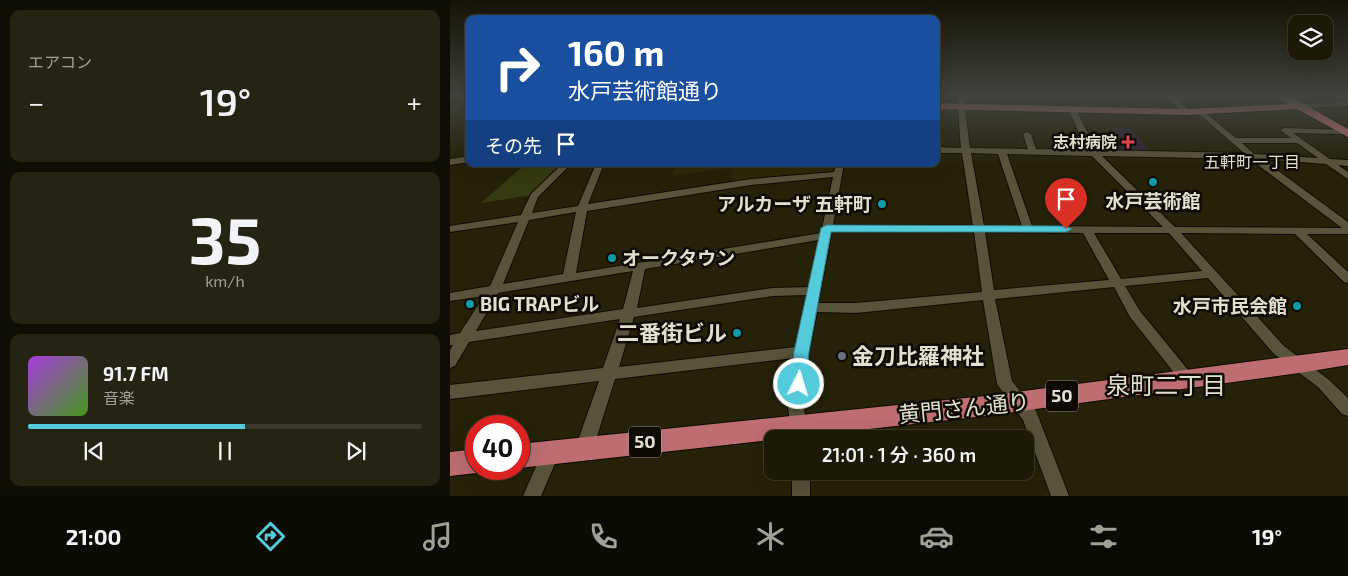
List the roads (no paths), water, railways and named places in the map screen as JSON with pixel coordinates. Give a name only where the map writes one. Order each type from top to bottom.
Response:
[{"type":"highway","points":[[1321,118],[1346,133]]},
{"type":"highway","name":"黄門さん通り","points":[[813,430],[1348,357]]},
{"type":"highway","name":"黄門さん通り","points":[[530,455],[764,435]]},
{"type":"highway","points":[[450,464],[465,462]]},
{"type":"street","points":[[962,118],[987,296],[1003,377],[1005,384],[1030,416],[1060,496]]},
{"type":"street","points":[[1077,118],[1095,154],[1172,230],[1279,350],[1323,383],[1348,409]]},
{"type":"street","points":[[1209,118],[1252,156],[1348,229]]},
{"type":"street","points":[[1346,133],[1284,130],[1348,176]]},
{"type":"street","points":[[1027,134],[1033,152]]},
{"type":"street","points":[[1234,140],[1299,142]]},
{"type":"street","points":[[940,150],[1252,156],[1348,163]]},
{"type":"street","points":[[1002,152],[1028,229]]},
{"type":"street","points":[[450,162],[465,160]]},
{"type":"street","points":[[450,362],[494,288],[534,196],[564,167]]},
{"type":"street","points":[[570,277],[582,208],[599,167]]},
{"type":"street","points":[[450,229],[839,169],[802,352],[796,408],[799,430]]},
{"type":"street","points":[[450,297],[826,232],[979,229],[1348,229]]},
{"type":"street","points":[[1086,229],[1135,314],[1188,380]]},
{"type":"street","points":[[1297,230],[1348,280]]},
{"type":"street","points":[[584,449],[629,313],[640,265]]},
{"type":"street","points":[[811,307],[856,308],[1211,274]]},
{"type":"street","points":[[450,340],[773,292],[814,291]]},
{"type":"street","points":[[450,392],[802,352]]},
{"type":"street","points":[[532,496],[552,452]]},
{"type":"street","points":[[801,480],[801,496]]},
{"type":"place","name":"志村病院","points":[[1128,142]]},
{"type":"place","name":"水戸芸術館","points":[[1153,182]]},
{"type":"place","name":"アルカーザ 五軒町","points":[[882,204]]},
{"type":"place","name":"オークタウン","points":[[612,258]]},
{"type":"place","name":"BIG TRAPビル","points":[[470,304]]},
{"type":"place","name":"水戸市民会館","points":[[1297,306]]},
{"type":"place","name":"二番街ビル","points":[[737,333]]},
{"type":"place","name":"金刀比羅神社","points":[[842,356]]},
{"type":"district","name":"五軒町一丁目","points":[[1252,162]]},
{"type":"district","name":"泉町二丁目","points":[[1166,386]]}]
